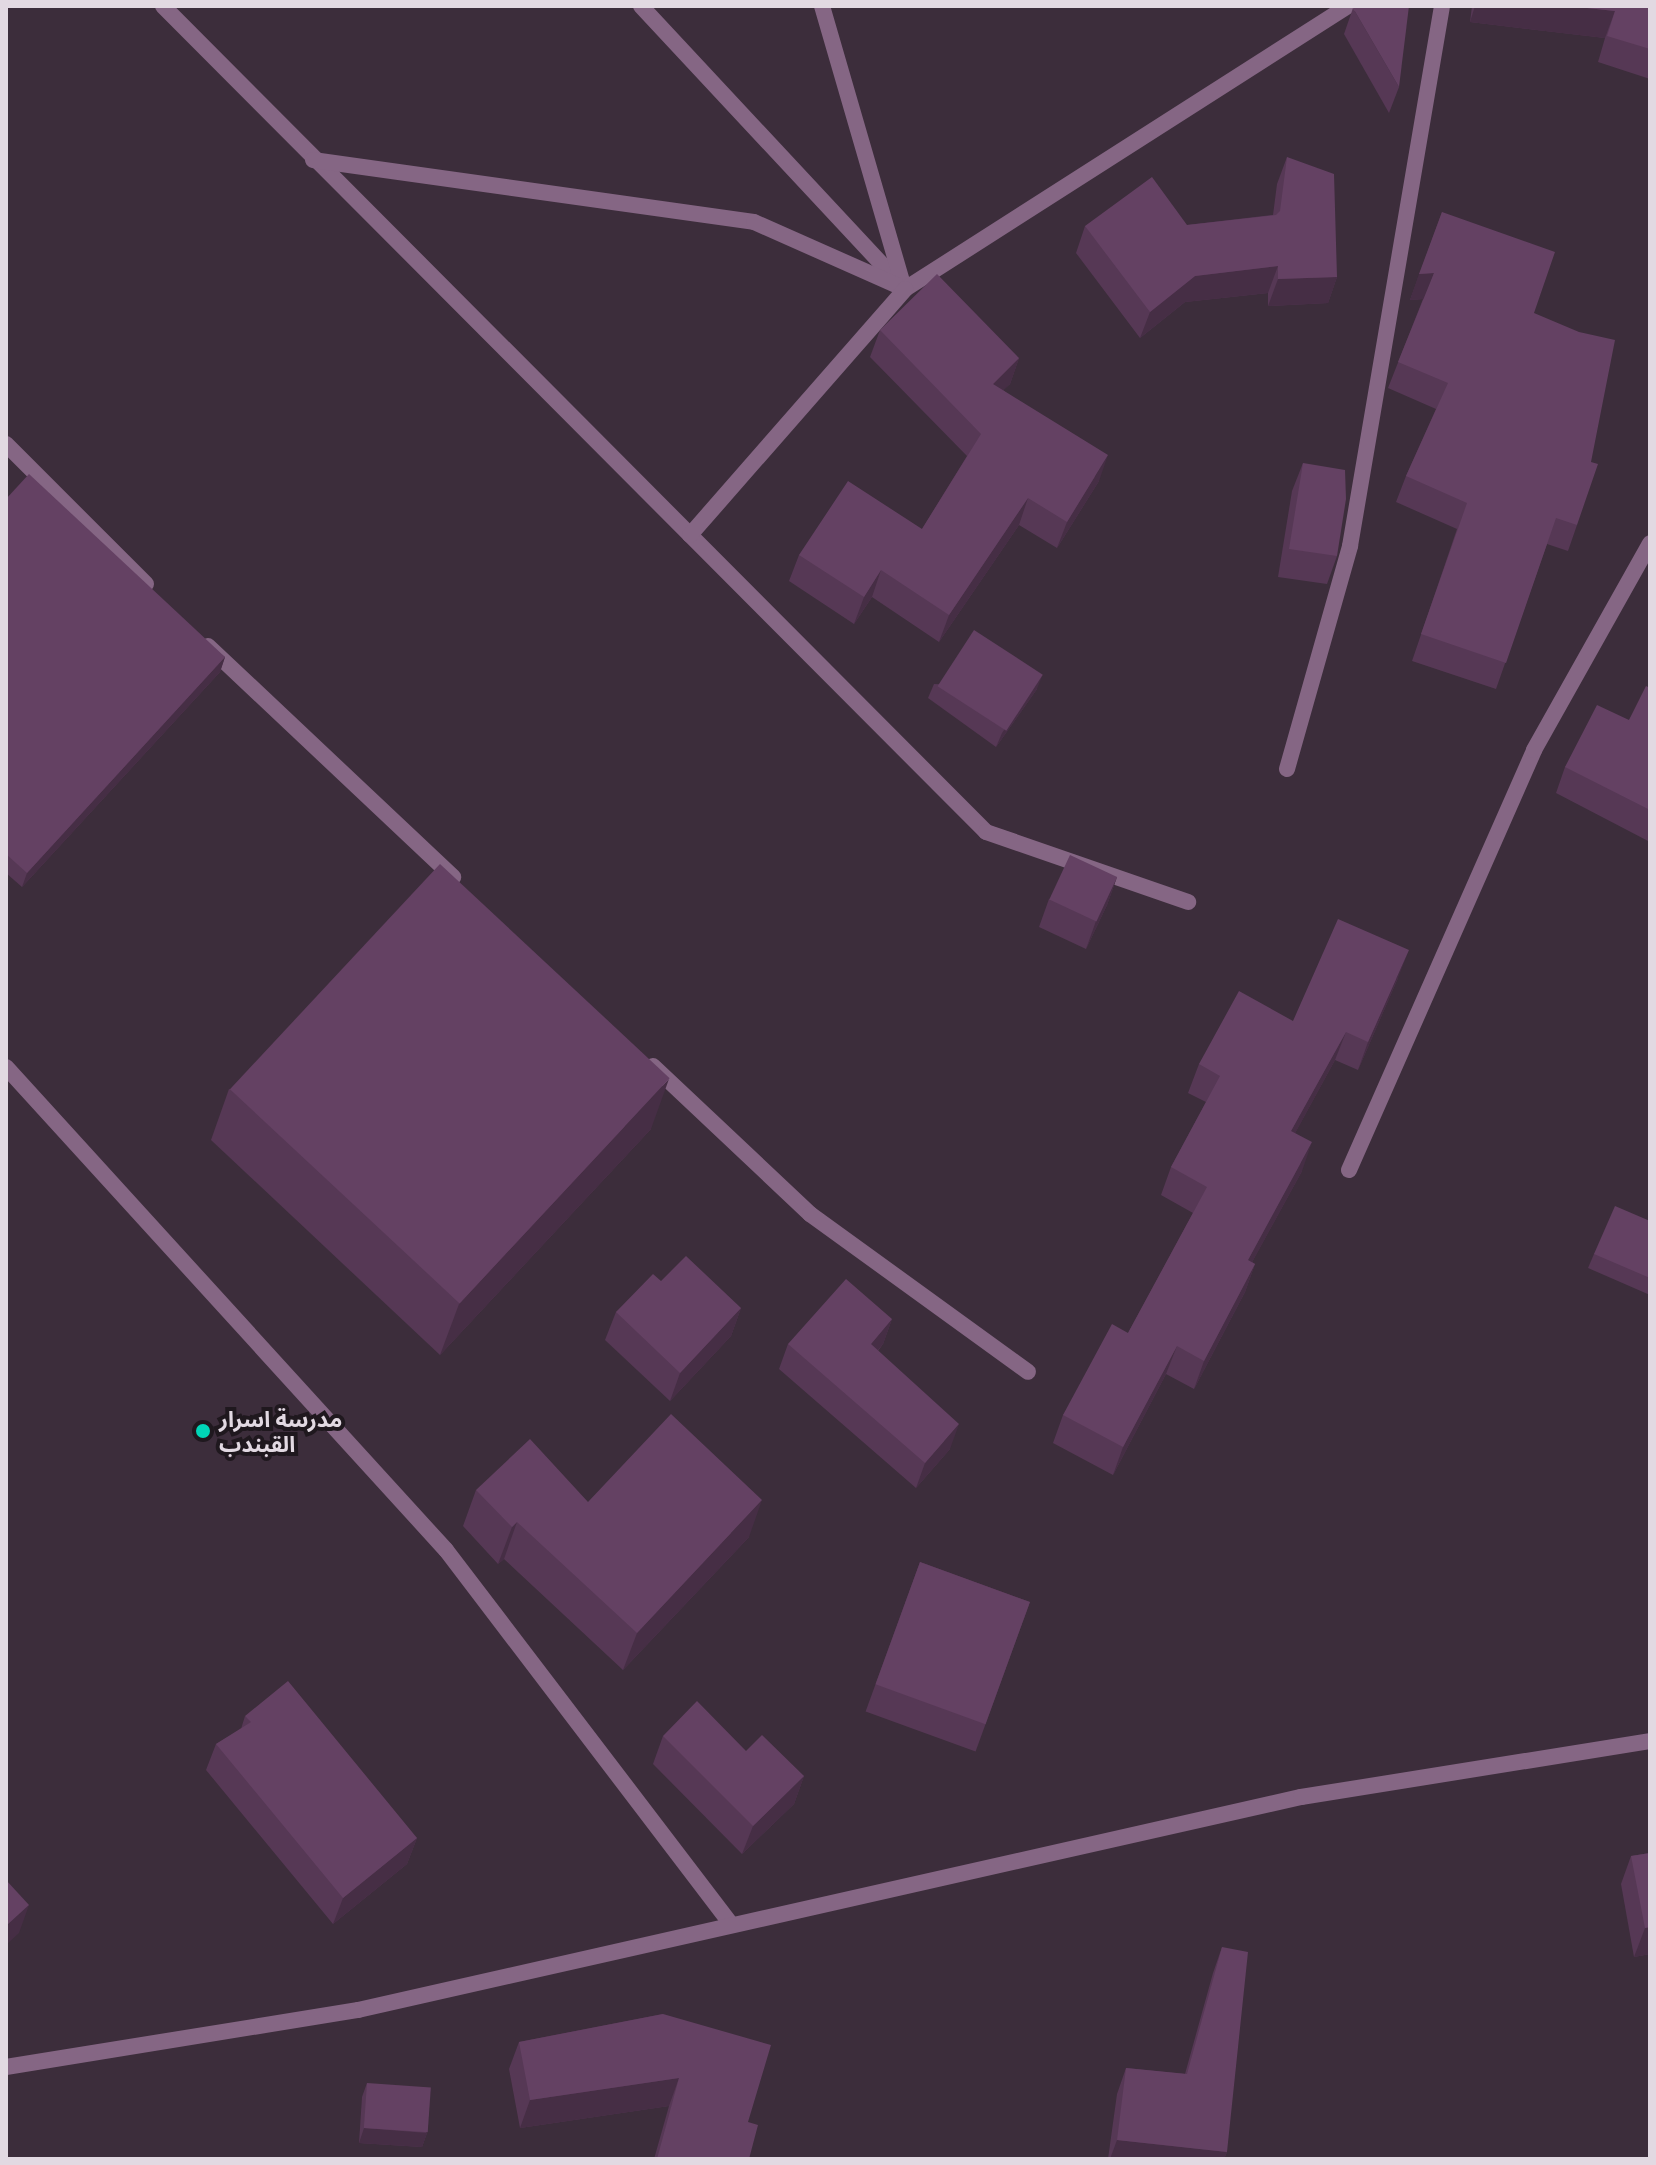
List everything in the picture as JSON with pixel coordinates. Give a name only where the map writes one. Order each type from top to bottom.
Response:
[{"type":"street","points":[[163,6],[313,160],[986,832],[1188,902]]},
{"type":"street","points":[[641,6],[905,289]]},
{"type":"street","points":[[822,6],[905,289]]},
{"type":"street","points":[[690,535],[905,289],[1348,6]]},
{"type":"street","points":[[1287,769],[1350,546],[1442,6]]},
{"type":"street","points":[[313,160],[754,222],[905,289]]},
{"type":"street","points":[[6,444],[162,601]]},
{"type":"street","points":[[1349,1170],[1534,750],[1650,543]]},
{"type":"street","points":[[196,634],[462,886]]},
{"type":"street","points":[[636,1050],[810,1214],[1028,1372]]},
{"type":"street","points":[[6,1067],[446,1550],[731,1924]]},
{"type":"street","points":[[6,2067],[358,2010],[1301,1797],[1650,1741]]},
{"type":"building","points":[[1409,6],[1399,87],[1353,8]]},
{"type":"building","points":[[1568,6],[1650,6],[1650,49],[1607,36],[1615,11]]},
{"type":"building","points":[[1287,157],[1334,174],[1337,277],[1278,279],[1278,266],[1195,276],[1150,312],[1085,226],[1152,177],[1187,225],[1276,215],[1280,211]]},
{"type":"building","points":[[1442,212],[1555,252],[1534,313],[1579,332],[1615,340],[1591,462],[1598,464],[1577,525],[1556,518],[1506,663],[1421,634],[1467,503],[1406,476],[1448,383],[1398,362],[1434,273],[1419,274]]},
{"type":"building","points":[[937,274],[1019,358],[993,384],[1108,455],[1067,522],[1028,498],[949,615],[881,570],[864,597],[799,555],[848,481],[922,529],[981,434],[880,330]]},
{"type":"building","points":[[1303,463],[1345,470],[1346,499],[1337,556],[1289,549]]},
{"type":"building","points":[[29,474],[225,657],[27,873],[6,854],[6,499]]},
{"type":"building","points":[[974,630],[1043,675],[1006,731],[938,686]]},
{"type":"building","points":[[1646,686],[1650,688],[1650,810],[1565,767],[1597,705],[1629,720]]},
{"type":"building","points":[[1070,855],[1117,877],[1096,921],[1049,899]]},
{"type":"building","points":[[440,864],[670,1078],[460,1303],[230,1089]]},
{"type":"building","points":[[1338,919],[1409,950],[1368,1042],[1346,1032],[1291,1131],[1312,1142],[1248,1260],[1255,1264],[1204,1361],[1177,1346],[1123,1447],[1063,1415],[1112,1324],[1128,1333],[1207,1187],[1171,1167],[1220,1076],[1199,1064],[1239,991],[1293,1021]]},
{"type":"building","points":[[1615,1206],[1650,1221],[1650,1278],[1594,1254]]},
{"type":"building","points":[[686,1256],[741,1308],[680,1373],[616,1312],[653,1274],[661,1281]]},
{"type":"building","points":[[846,1279],[892,1319],[871,1344],[959,1424],[925,1463],[788,1344]]},
{"type":"building","points":[[671,1414],[762,1500],[637,1633],[517,1522],[512,1527],[476,1490],[530,1439],[588,1502]]},
{"type":"building","points":[[920,1562],[1030,1602],[985,1724],[876,1684]]},
{"type":"building","points":[[288,1681],[417,1838],[343,1898],[216,1744],[251,1722],[245,1716]]},
{"type":"building","points":[[697,1701],[746,1751],[762,1735],[804,1776],[753,1826],[663,1736]]},
{"type":"building","points":[[1650,1853],[1650,1927],[1645,1928],[1631,1856]]},
{"type":"building","points":[[6,1880],[29,1905],[6,1926]]},
{"type":"building","points":[[1222,1947],[1248,1952],[1227,2152],[1117,2140],[1126,2068],[1187,2074]]},
{"type":"building","points":[[663,2014],[771,2045],[748,2122],[758,2125],[749,2159],[657,2159],[679,2078],[530,2100],[519,2042]]},
{"type":"building","points":[[367,2083],[431,2087],[428,2132],[364,2128]]},
{"type":"place","name":"مدرسة اسرار القبندب","points":[[203,1431]]}]
